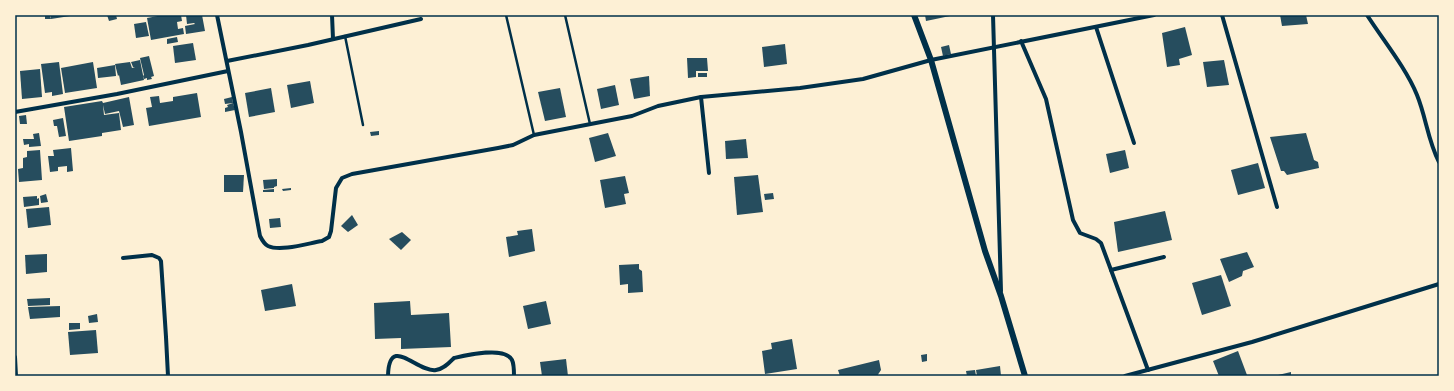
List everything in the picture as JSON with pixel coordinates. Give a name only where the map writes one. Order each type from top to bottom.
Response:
[{"type":"street","points":[[217,15],[260,236],[263,242],[269,246],[278,248],[322,241],[329,237],[332,231],[336,188],[342,178],[362,172],[513,145],[534,135],[632,116],[658,106],[701,97],[800,88],[863,79],[931,60],[1154,15]]},
{"type":"street","points":[[332,15],[334,39]]},
{"type":"street","points":[[914,15],[931,60],[984,251],[1001,296],[1025,376]]},
{"type":"street","points":[[993,15],[1001,296]]},
{"type":"street","points":[[1222,15],[1277,207]]},
{"type":"street","points":[[1367,15],[1400,64],[1417,94],[1429,138],[1439,162]]},
{"type":"street","points":[[227,61],[421,19]]},
{"type":"street","points":[[1096,27],[1134,143]]},
{"type":"street","points":[[1021,41],[1046,99],[1073,220],[1080,233],[1096,239],[1101,243],[1148,370]]},
{"type":"street","points":[[15,112],[117,94],[228,70]]},
{"type":"street","points":[[701,97],[710,173]]},
{"type":"street","points":[[123,258],[152,255],[159,258],[161,261],[168,376]]},
{"type":"street","points":[[1111,270],[1164,257]]},
{"type":"street","points":[[1125,376],[1252,342],[1439,284]]},
{"type":"street","points":[[388,376],[389,362],[391,359],[398,356],[406,357],[424,368],[437,370],[448,365],[454,358],[495,352],[506,354],[513,361],[514,376]]},
{"type":"street","points":[[15,357],[16,376]]},
{"type":"lane","points":[[506,15],[534,135]]},
{"type":"lane","points":[[565,15],[590,125]]},
{"type":"lane","points":[[345,36],[363,125]]},
{"type":"building","points":[[45,15],[50,15],[51,19],[45,19]]},
{"type":"building","points":[[51,15],[70,15],[70,16],[51,19]]},
{"type":"building","points":[[107,15],[116,15],[117,19],[109,21]]},
{"type":"building","points":[[163,15],[181,15],[182,21],[177,22],[178,29],[183,28],[184,34],[151,40],[147,18]]},
{"type":"building","points":[[186,15],[202,15],[205,31],[186,34],[185,26],[195,24],[187,24]]},
{"type":"building","points":[[925,15],[950,15],[950,16],[926,21]]},
{"type":"building","points":[[1280,15],[1306,15],[1308,24],[1282,26]]},
{"type":"building","points":[[146,22],[149,36],[136,38],[134,24]]},
{"type":"building","points":[[1185,27],[1192,55],[1179,59],[1180,65],[1167,67],[1162,33]]},
{"type":"building","points":[[177,37],[178,42],[167,44],[167,39]]},
{"type":"building","points":[[193,43],[196,60],[175,63],[173,46]]},
{"type":"building","points":[[785,44],[787,64],[764,67],[762,47]]},
{"type":"building","points":[[949,45],[951,54],[943,56],[941,47]]},
{"type":"building","points":[[149,56],[154,76],[151,77],[152,79],[147,80],[147,78],[144,79],[143,76],[140,58]]},
{"type":"building","points":[[687,58],[707,58],[708,71],[696,71],[696,77],[688,78]]},
{"type":"building","points":[[140,60],[144,80],[121,85],[115,64],[130,62],[132,68],[135,67],[133,67],[131,62]]},
{"type":"building","points":[[1224,60],[1229,85],[1207,87],[1203,62]]},
{"type":"building","points":[[59,62],[63,94],[52,96],[52,92],[45,93],[41,64]]},
{"type":"building","points":[[93,62],[97,88],[65,93],[61,68]]},
{"type":"building","points":[[115,65],[116,76],[98,78],[97,68]]},
{"type":"building","points":[[40,69],[42,97],[22,99],[20,71]]},
{"type":"building","points":[[698,73],[707,73],[707,77],[698,77]]},
{"type":"building","points":[[649,76],[650,96],[634,99],[630,79]]},
{"type":"building","points":[[310,81],[314,103],[291,108],[287,85]]},
{"type":"building","points":[[615,85],[619,105],[601,109],[597,89]]},
{"type":"building","points":[[271,88],[275,112],[249,117],[245,93]]},
{"type":"building","points":[[560,88],[566,117],[545,121],[538,92]]},
{"type":"building","points":[[197,93],[201,117],[149,126],[146,108],[152,107],[150,97],[159,96],[160,103],[173,101],[173,97]]},
{"type":"building","points":[[129,97],[134,125],[123,127],[119,111],[105,114],[103,105],[104,115],[119,113],[121,130],[102,133],[102,136],[69,141],[64,107],[102,101],[103,103]]},
{"type":"building","points":[[232,97],[233,103],[225,104],[224,99]]},
{"type":"building","points":[[233,103],[235,110],[225,112],[225,108],[228,107],[227,105]]},
{"type":"building","points":[[26,115],[27,124],[20,124],[19,116]]},
{"type":"building","points":[[63,118],[66,136],[59,137],[57,126],[54,126],[53,120]]},
{"type":"building","points":[[379,131],[379,135],[371,136],[370,132]]},
{"type":"building","points":[[39,133],[41,146],[29,147],[29,144],[24,145],[23,139],[34,139],[33,134]]},
{"type":"building","points":[[608,133],[616,156],[595,162],[589,138]]},
{"type":"building","points":[[1306,133],[1314,160],[1318,162],[1319,168],[1287,175],[1284,171],[1281,171],[1270,137]]},
{"type":"building","points":[[746,139],[748,158],[726,159],[725,141]]},
{"type":"building","points":[[71,148],[73,171],[67,172],[67,166],[58,167],[58,171],[50,172],[48,156],[54,156],[53,150]]},
{"type":"building","points":[[40,150],[42,180],[19,182],[18,169],[23,168],[23,158],[27,157],[27,151]]},
{"type":"building","points":[[1125,150],[1129,168],[1110,173],[1106,154]]},
{"type":"building","points":[[1258,163],[1265,188],[1238,195],[1231,170]]},
{"type":"building","points":[[224,175],[244,175],[243,192],[224,192]]},
{"type":"building","points":[[758,175],[763,212],[737,215],[734,177]]},
{"type":"building","points":[[625,176],[629,193],[624,194],[626,204],[605,208],[600,180]]},
{"type":"building","points":[[277,179],[277,186],[274,188],[264,189],[263,180]]},
{"type":"building","points":[[291,188],[291,190],[283,191],[282,189]]},
{"type":"building","points":[[274,189],[274,192],[263,192],[263,190]]},
{"type":"building","points":[[773,193],[774,199],[765,200],[764,194]]},
{"type":"building","points":[[46,194],[48,202],[41,203],[40,196]]},
{"type":"building","points":[[37,196],[37,199],[39,198],[39,205],[24,207],[23,197]]},
{"type":"building","points":[[49,207],[51,225],[28,228],[26,209]]},
{"type":"building","points":[[1165,211],[1172,240],[1118,252],[1114,222]]},
{"type":"building","points":[[352,215],[358,225],[348,232],[341,226]]},
{"type":"building","points":[[280,218],[281,227],[270,228],[269,219]]},
{"type":"building","points":[[532,229],[535,251],[509,257],[506,237],[518,235],[517,231]]},
{"type":"building","points":[[402,232],[411,240],[401,250],[389,239]]},
{"type":"building","points":[[1247,252],[1254,267],[1243,271],[1242,276],[1229,282],[1220,259]]},
{"type":"building","points":[[47,254],[47,272],[26,274],[25,255]]},
{"type":"building","points":[[639,264],[639,269],[642,271],[643,292],[628,293],[628,284],[620,285],[619,265]]},
{"type":"building","points":[[1221,275],[1231,306],[1202,315],[1192,283]]},
{"type":"building","points":[[292,284],[296,306],[265,311],[261,290]]},
{"type":"building","points":[[50,298],[50,305],[28,306],[27,299]]},
{"type":"building","points":[[410,301],[411,315],[449,313],[451,347],[401,349],[401,338],[375,339],[374,303]]},
{"type":"building","points":[[546,301],[551,324],[528,329],[523,306]]},
{"type":"building","points":[[60,306],[60,317],[30,319],[28,307]]},
{"type":"building","points":[[97,314],[98,322],[89,323],[88,316]]},
{"type":"building","points":[[69,323],[80,323],[80,329],[69,330]]},
{"type":"building","points":[[96,330],[98,353],[70,355],[68,332]]},
{"type":"building","points":[[792,339],[797,369],[765,374],[762,351],[772,349],[771,343]]},
{"type":"building","points":[[1238,351],[1247,375],[1219,376],[1213,361]]},
{"type":"building","points":[[927,354],[927,361],[922,362],[921,355]]},
{"type":"building","points":[[566,359],[568,376],[542,376],[540,362]]},
{"type":"building","points":[[879,360],[881,370],[877,376],[840,376],[838,370]]},
{"type":"building","points":[[1000,366],[1001,376],[977,376],[976,370]]},
{"type":"building","points":[[975,370],[976,376],[967,376],[966,371]]},
{"type":"building","points":[[1291,372],[1291,376],[1278,376],[1278,375]]}]
